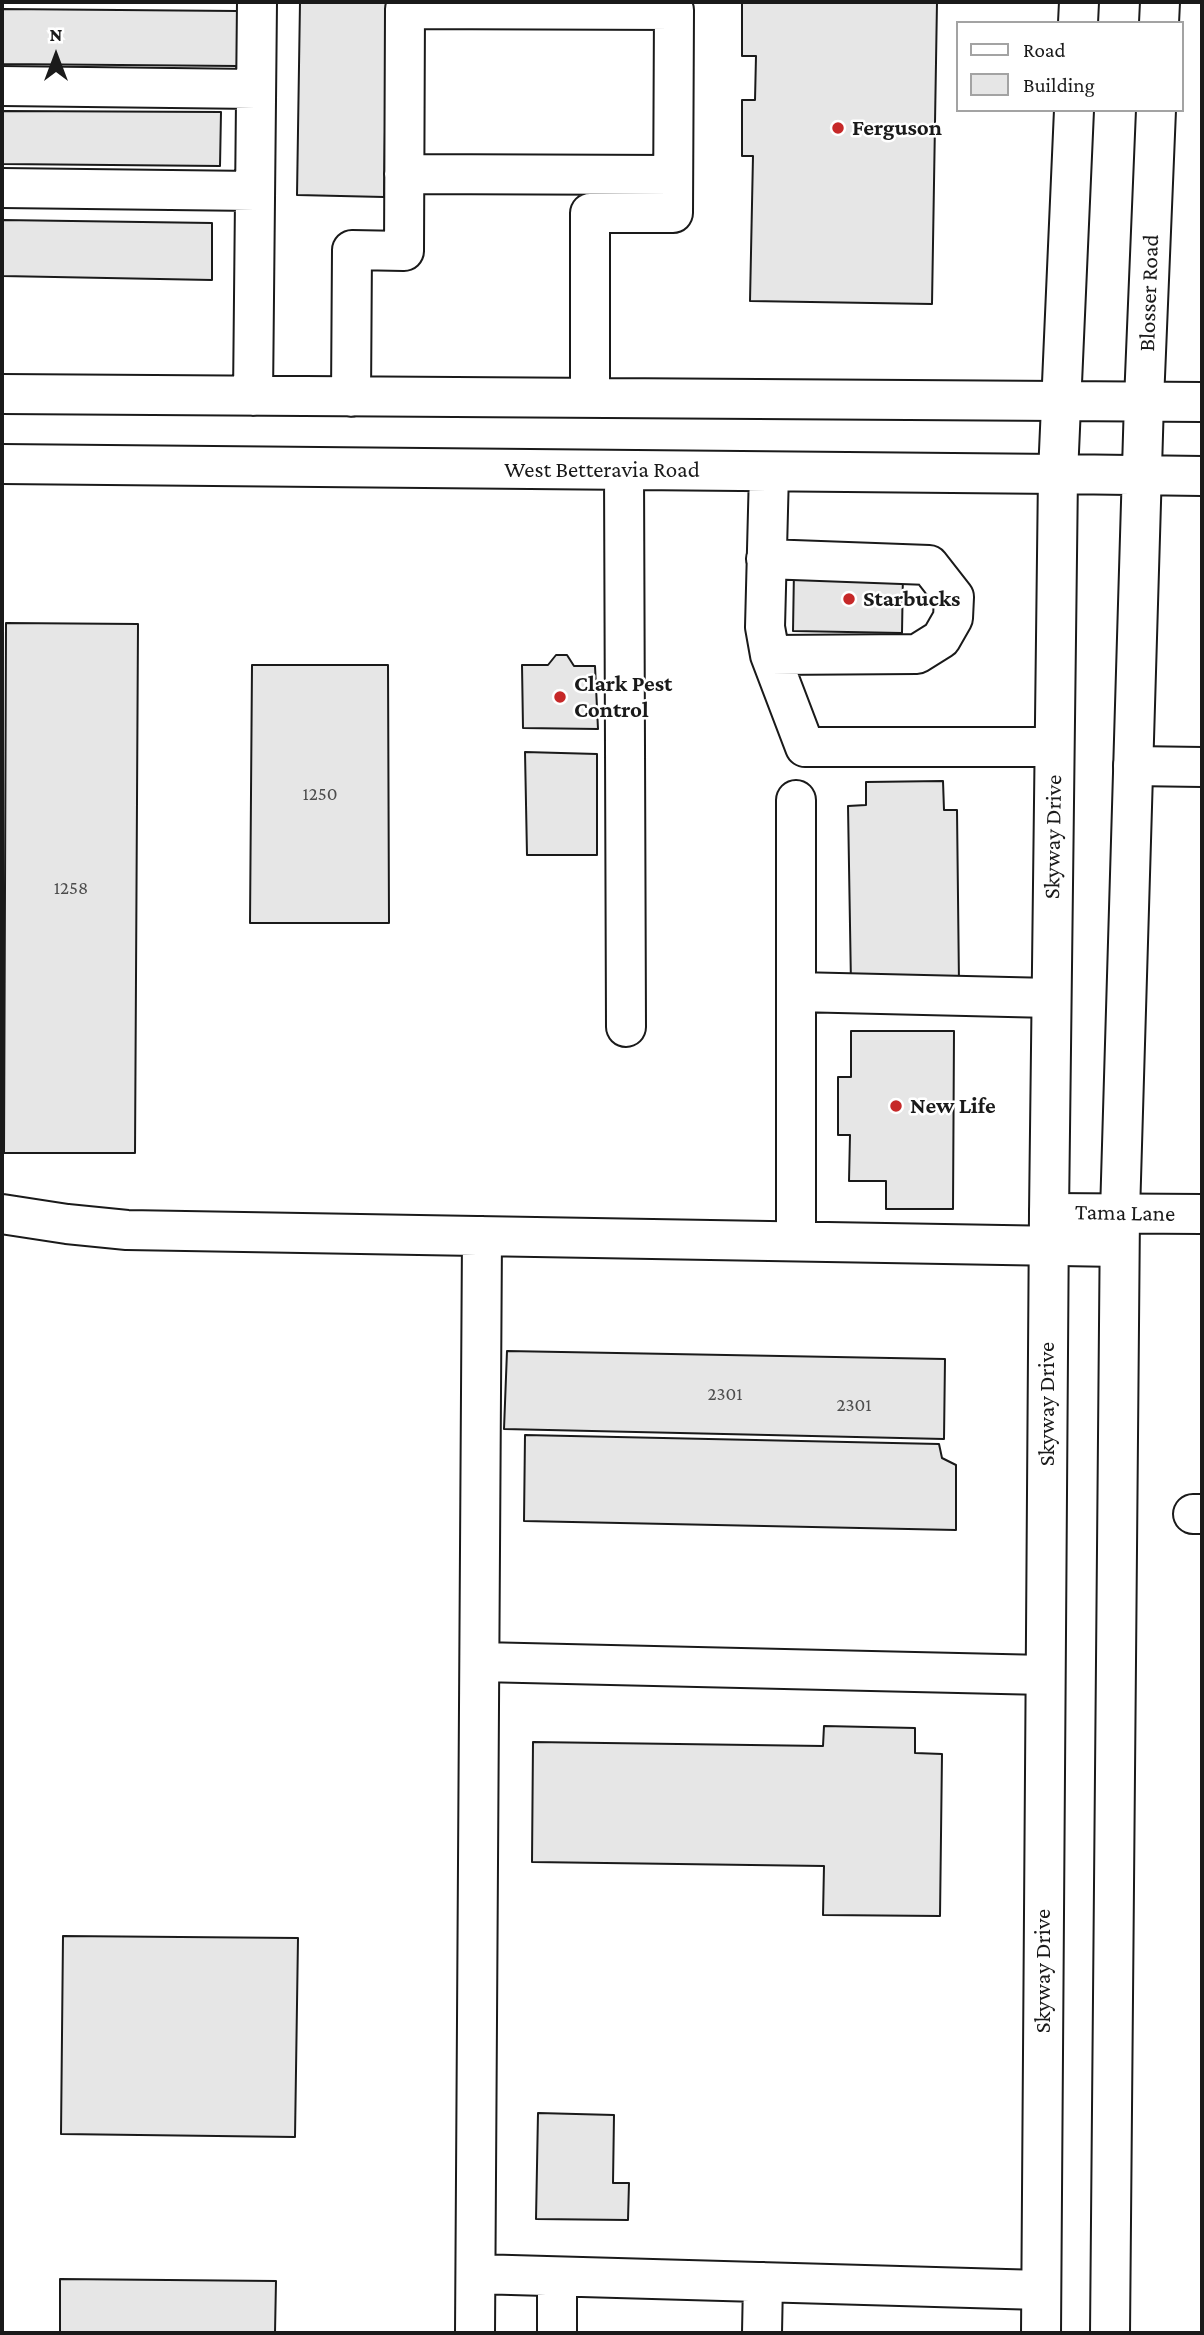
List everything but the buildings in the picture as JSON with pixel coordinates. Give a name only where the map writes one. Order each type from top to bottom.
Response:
[{"type":"main road","points":[[253,396],[257,2]]},
{"type":"main road","points":[[1078,21],[1079,2]]},
{"type":"main road","points":[[1159,21],[1160,2]]},
{"type":"main road","points":[[351,397],[352,250],[404,251],[405,9],[674,10],[673,213],[590,213],[590,398]]},
{"type":"main road","points":[[2,86],[256,89]]},
{"type":"main road","points":[[1058,474],[1074,112]]},
{"type":"main road","name":"Blosser Road","points":[[1142,475],[1156,112]]},
{"type":"main road","points":[[404,174],[673,176]]},
{"type":"main road","points":[[2,188],[255,191]]},
{"type":"main road","points":[[2,394],[1202,402]]},
{"type":"main road","name":"West Betteravia Road","points":[[2,464],[1202,476]]},
{"type":"main road","points":[[624,470],[626,1027]]},
{"type":"main road","points":[[769,472],[765,627],[770,655],[805,747],[1054,747]]},
{"type":"main road","name":"Skyway Drive","points":[[1041,2333],[1051,998],[1058,474]]},
{"type":"main road","points":[[1110,2333],[1119,1230],[1142,475]]},
{"type":"main road","points":[[766,559],[929,565],[954,597],[953,618],[941,639],[917,654],[770,655]]},
{"type":"main road","points":[[1133,766],[1202,767]]},
{"type":"main road","points":[[796,800],[796,1241]]},
{"type":"main road","points":[[796,992],[1051,998]]},
{"type":"main road","name":"Tama Lane","points":[[2,1214],[128,1230],[796,1241],[1049,1229],[1119,1230],[1202,1214]]},
{"type":"main road","points":[[475,2333],[482,1236]]},
{"type":"main road","points":[[480,1662],[1045,1675]]},
{"type":"main road","points":[[475,2274],[1041,2290]]},
{"type":"main road","points":[[557,2277],[557,2333]]},
{"type":"main road","points":[[762,2333],[763,2282]]},
{"type":"place","name":"Ferguson","points":[[838,128]]},
{"type":"place","name":"Starbucks","points":[[849,599]]},
{"type":"place","name":"Clark Pest Control","points":[[560,697]]},
{"type":"place","name":"New Life","points":[[896,1106]]}]
